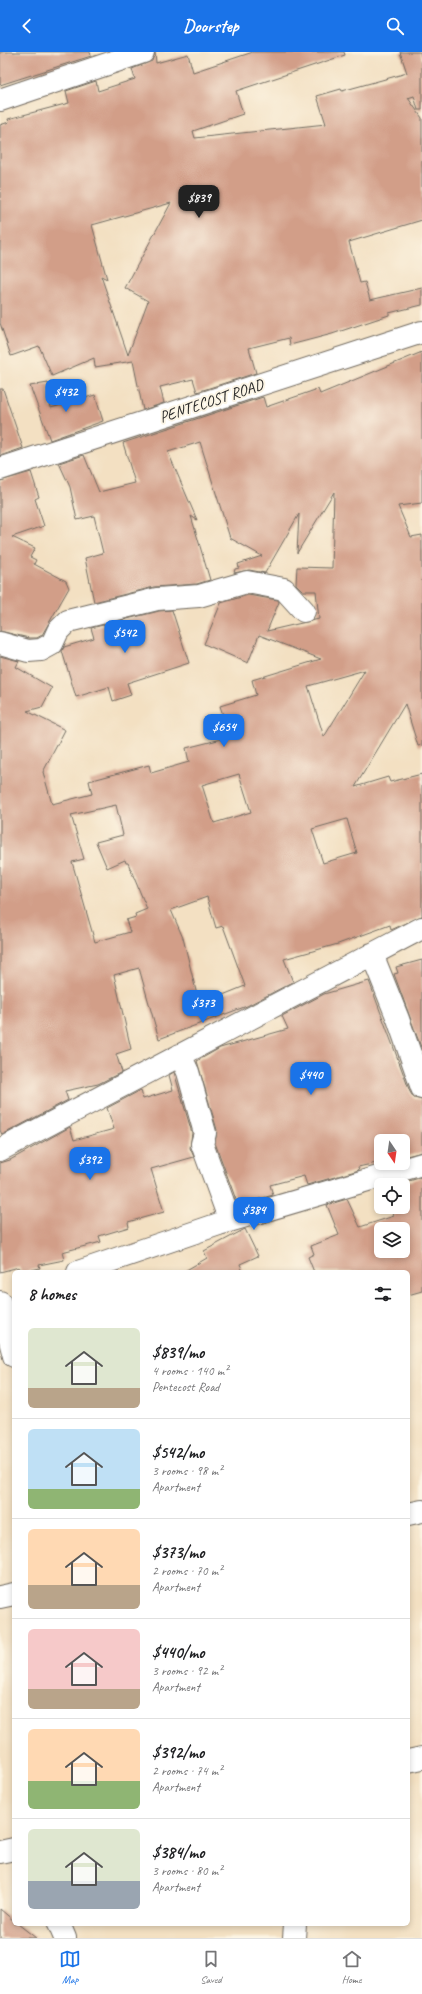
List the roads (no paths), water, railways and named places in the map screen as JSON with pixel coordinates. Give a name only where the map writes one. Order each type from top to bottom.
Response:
[{"type":"street","points":[[0,100],[143,52]]},
{"type":"street","name":"PENTECOST ROAD","points":[[0,469],[422,332]]},
{"type":"street","points":[[0,642],[28,651],[41,650],[52,644],[58,631],[68,621],[157,599],[199,596],[247,582],[284,589],[304,611]]},
{"type":"street","points":[[0,1150],[422,928]]},
{"type":"street","points":[[372,954],[396,1013],[422,1088]]},
{"type":"street","points":[[180,1055],[188,1072],[205,1133],[202,1144],[230,1221]]},
{"type":"street","points":[[84,1270],[230,1221],[422,1164]]},
{"type":"street","points":[[0,1298],[12,1295]]},
{"type":"street","points":[[0,1302],[12,1348]]},
{"type":"street","points":[[410,1514],[422,1511]]},
{"type":"street","points":[[0,1598],[12,1595]]},
{"type":"street","points":[[410,1761],[422,1758]]},
{"type":"street","points":[[0,1852],[12,1849]]},
{"type":"street","points":[[60,1926],[65,1938]]},
{"type":"street","points":[[294,1938],[295,1926]]}]
